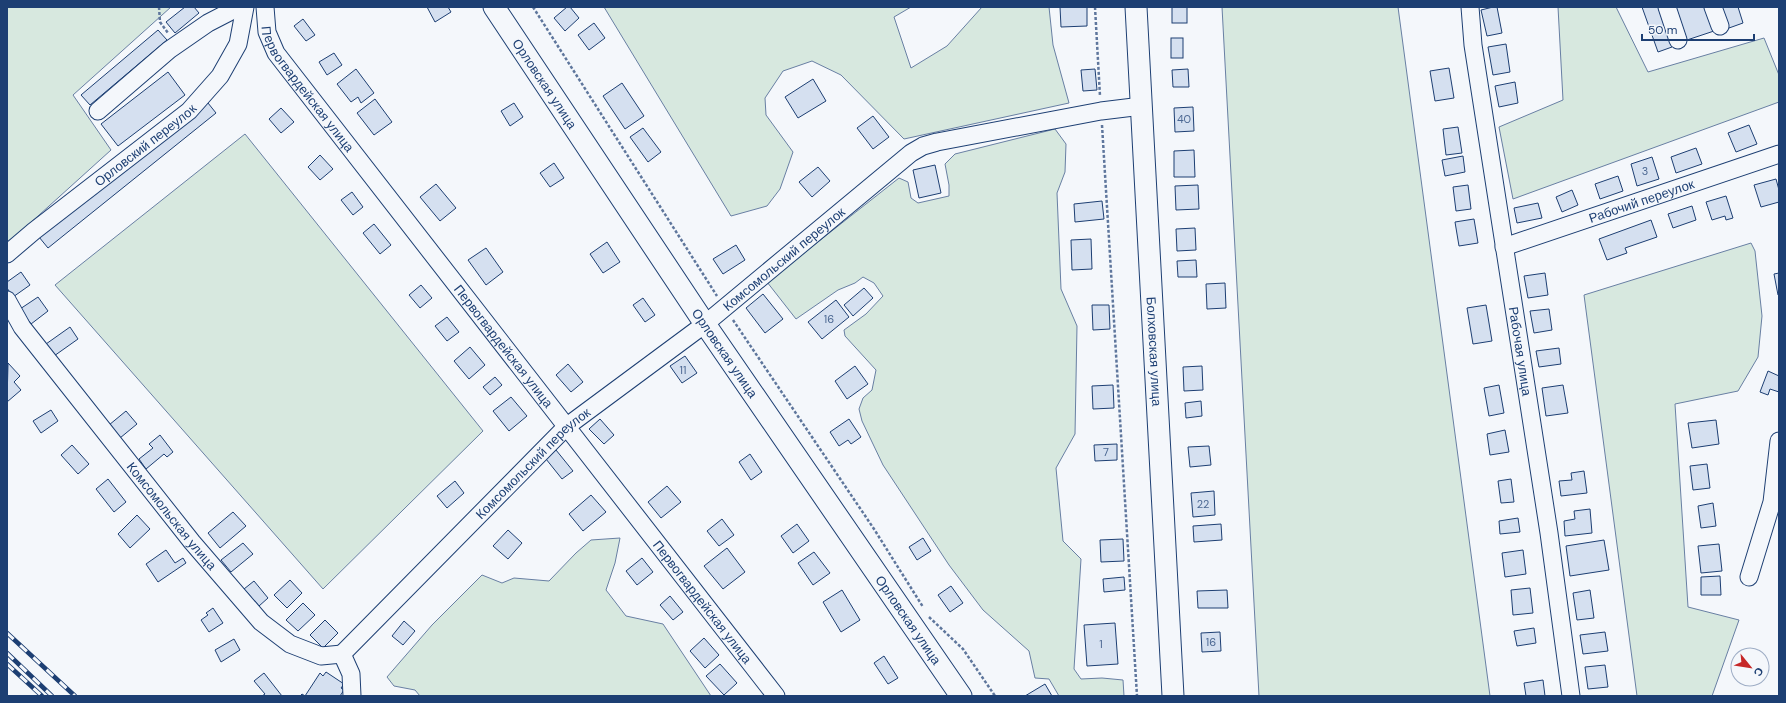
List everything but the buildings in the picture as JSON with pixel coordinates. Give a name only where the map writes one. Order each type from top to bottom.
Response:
[{"type":"main road","name":"Орловская улица","points":[[494,7],[706,324],[961,696]]},
{"type":"main road","name":"Болховская улица","points":[[1136,7],[1173,696]]},
{"type":"street","points":[[98,111],[177,44],[208,23],[239,7]]},
{"type":"street","name":"Орловский переулок","points":[[7,254],[40,226],[189,111],[220,76],[238,44],[245,7]]},
{"type":"street","name":"Первогвардейская улица","points":[[265,7],[267,32],[276,53],[776,696]]},
{"type":"street","name":"Рабочая улица","points":[[1470,7],[1473,45],[1549,533],[1571,696]]},
{"type":"street","points":[[1667,7],[1678,40]]},
{"type":"street","points":[[1713,7],[1720,26]]},
{"type":"street","name":"Комсомольский переулок","points":[[342,654],[566,427],[706,324],[911,153],[923,146],[1101,111],[1142,106]]},
{"type":"street","name":"Рабочий переулок","points":[[1504,247],[1779,154]]},
{"type":"street","name":"Комсомольская улица","points":[[7,300],[22,327],[192,542],[261,622],[290,644],[321,656],[342,654]]},
{"type":"street","points":[[1749,577],[1772,502],[1779,441]]},
{"type":"street","points":[[342,654],[351,674],[352,696]]},
{"type":"path","points":[[159,7],[160,22],[177,44]]},
{"type":"path","points":[[533,7],[724,308],[874,529],[930,617],[963,649],[995,696]]},
{"type":"path","points":[[1095,7],[1137,696]]},
{"type":"shaded area","points":[[7,7],[171,7],[73,95],[111,150],[7,244]]},
{"type":"shaded area","points":[[604,7],[911,7],[894,17],[911,68],[947,46],[982,7],[1049,7],[1053,45],[1069,103],[904,139],[841,75],[812,61],[783,71],[765,98],[766,115],[793,152],[780,189],[767,206],[731,216]]},
{"type":"shaded area","points":[[1222,7],[1398,7],[1490,696],[1259,696]]},
{"type":"shaded area","points":[[1558,7],[1616,7],[1648,72],[1764,38],[1779,75],[1779,102],[1513,199],[1499,127],[1563,100]]},
{"type":"shaded area","points":[[1055,129],[1066,144],[1065,172],[1057,193],[1061,289],[1077,326],[1075,434],[1056,468],[1063,541],[1081,559],[1074,669],[1081,679],[1102,678],[1123,680],[1124,696],[1059,696],[1049,679],[1035,678],[1029,651],[983,610],[949,565],[883,465],[862,421],[859,409],[863,398],[872,390],[876,370],[845,336],[844,330],[866,314],[883,296],[874,283],[863,277],[855,283],[838,290],[796,319],[767,282],[899,178],[908,182],[911,198],[918,203],[949,196],[949,185],[945,164],[955,154]]},
{"type":"shaded area","points":[[245,134],[483,431],[323,589],[55,285]]},
{"type":"shaded area","points":[[1751,243],[1755,251],[1762,316],[1758,357],[1738,391],[1675,404],[1688,607],[1739,620],[1712,696],[1637,696],[1584,295]]},
{"type":"shaded area","points":[[620,538],[615,563],[606,590],[626,616],[663,624],[711,696],[420,696],[415,690],[394,686],[387,677],[432,625],[482,575],[502,583],[514,578],[549,581],[591,540]]},
{"type":"railway","points":[[7,633],[75,696]]},
{"type":"railway","points":[[7,653],[52,696]]},
{"type":"railway","points":[[7,664],[42,696]]}]
